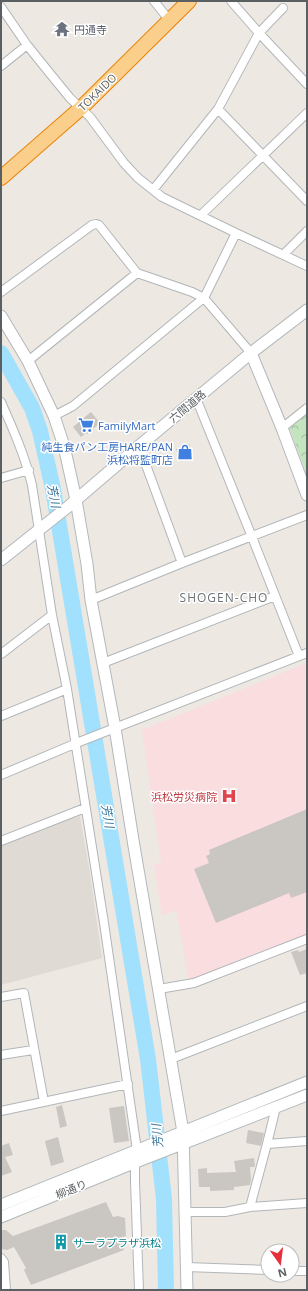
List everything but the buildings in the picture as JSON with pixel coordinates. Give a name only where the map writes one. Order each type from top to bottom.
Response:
[{"type":"highway","name":"TOKAIDO","points":[[1,178],[81,108],[189,1]]},
{"type":"street","points":[[154,1],[170,21]]},
{"type":"street","points":[[231,1],[307,84]]},
{"type":"street","points":[[1,7],[27,45],[70,98],[90,117],[124,163],[138,178],[162,197],[307,266]]},
{"type":"street","points":[[153,190],[218,109],[259,33],[283,8]]},
{"type":"street","points":[[1,66],[27,45]]},
{"type":"street","points":[[218,109],[307,201]]},
{"type":"street","points":[[202,215],[307,113]]},
{"type":"street","points":[[1,292],[92,225],[99,225],[137,273],[192,292],[204,298],[251,352],[307,495]]},
{"type":"street","points":[[284,254],[307,231]]},
{"type":"street","points":[[54,416],[73,406],[204,298],[236,233]]},
{"type":"street","points":[[28,361],[137,273]]},
{"type":"street","name":"六間道路","points":[[41,528],[73,503],[251,352],[307,310]]},
{"type":"street","points":[[1,316],[28,361],[54,416],[64,446],[73,503],[87,564],[104,663],[112,729],[171,1059],[181,1145],[187,1290]]},
{"type":"street","points":[[196,398],[299,656]]},
{"type":"street","points":[[1,402],[29,470],[41,528],[52,614],[77,743],[85,808],[139,1155],[139,1290]]},
{"type":"street","points":[[282,428],[307,408]]},
{"type":"street","points":[[139,446],[182,563]]},
{"type":"street","points":[[1,478],[29,470]]},
{"type":"street","points":[[92,600],[182,563],[307,515]]},
{"type":"street","points":[[1,560],[41,528]]},
{"type":"street","points":[[104,663],[275,596]]},
{"type":"street","points":[[1,654],[52,614]]},
{"type":"street","points":[[1,775],[112,729],[307,653]]},
{"type":"street","points":[[1,716],[67,689]]},
{"type":"street","points":[[1,840],[85,808]]},
{"type":"street","points":[[159,990],[194,983],[307,939]]},
{"type":"street","points":[[1,997],[24,993],[33,1050],[44,1102]]},
{"type":"street","points":[[171,1059],[307,1006]]},
{"type":"street","points":[[1,1055],[33,1050]]},
{"type":"street","points":[[139,1155],[180,1133],[307,1082]]},
{"type":"street","points":[[1,1111],[128,1084]]},
{"type":"street","points":[[139,1155],[181,1145],[307,1095]]},
{"type":"street","points":[[250,1207],[276,1107]]},
{"type":"street","points":[[267,1144],[307,1142]]},
{"type":"street","name":"柳通り","points":[[1,1205],[139,1155]]},
{"type":"street","name":"柳通り","points":[[1,1217],[139,1155]]},
{"type":"street","points":[[184,1212],[226,1212],[250,1207],[307,1203]]},
{"type":"street","points":[[1,1258],[4,1262],[6,1290]]},
{"type":"street","points":[[186,1267],[260,1270]]},
{"type":"shaded area","name":"浜松労災病院","points":[[307,663],[307,934],[189,981],[176,910],[162,916],[154,865],[161,862],[142,730]]},
{"type":"shaded area","points":[[80,816],[102,958],[1,985],[1,843]]},
{"type":"green space","points":[[307,413],[307,475],[289,427]]},
{"type":"waterway","name":"芳川","points":[[1,353],[32,408],[40,431],[53,489],[148,1059],[164,1199],[166,1290]]},
{"type":"place","name":"円通寺","points":[[62,29]]},
{"type":"place","name":"FamilyMart","points":[[86,425]]},
{"type":"place","name":"純生食パン工房HARE/PAN 浜松将監町店","points":[[185,452]]},
{"type":"place","name":"浜松労災病院","points":[[229,796]]},
{"type":"place","name":"サーラプラザ浜松","points":[[61,1242]]},
{"type":"district","name":"SHOGEN-CHO","points":[[224,597]]}]
